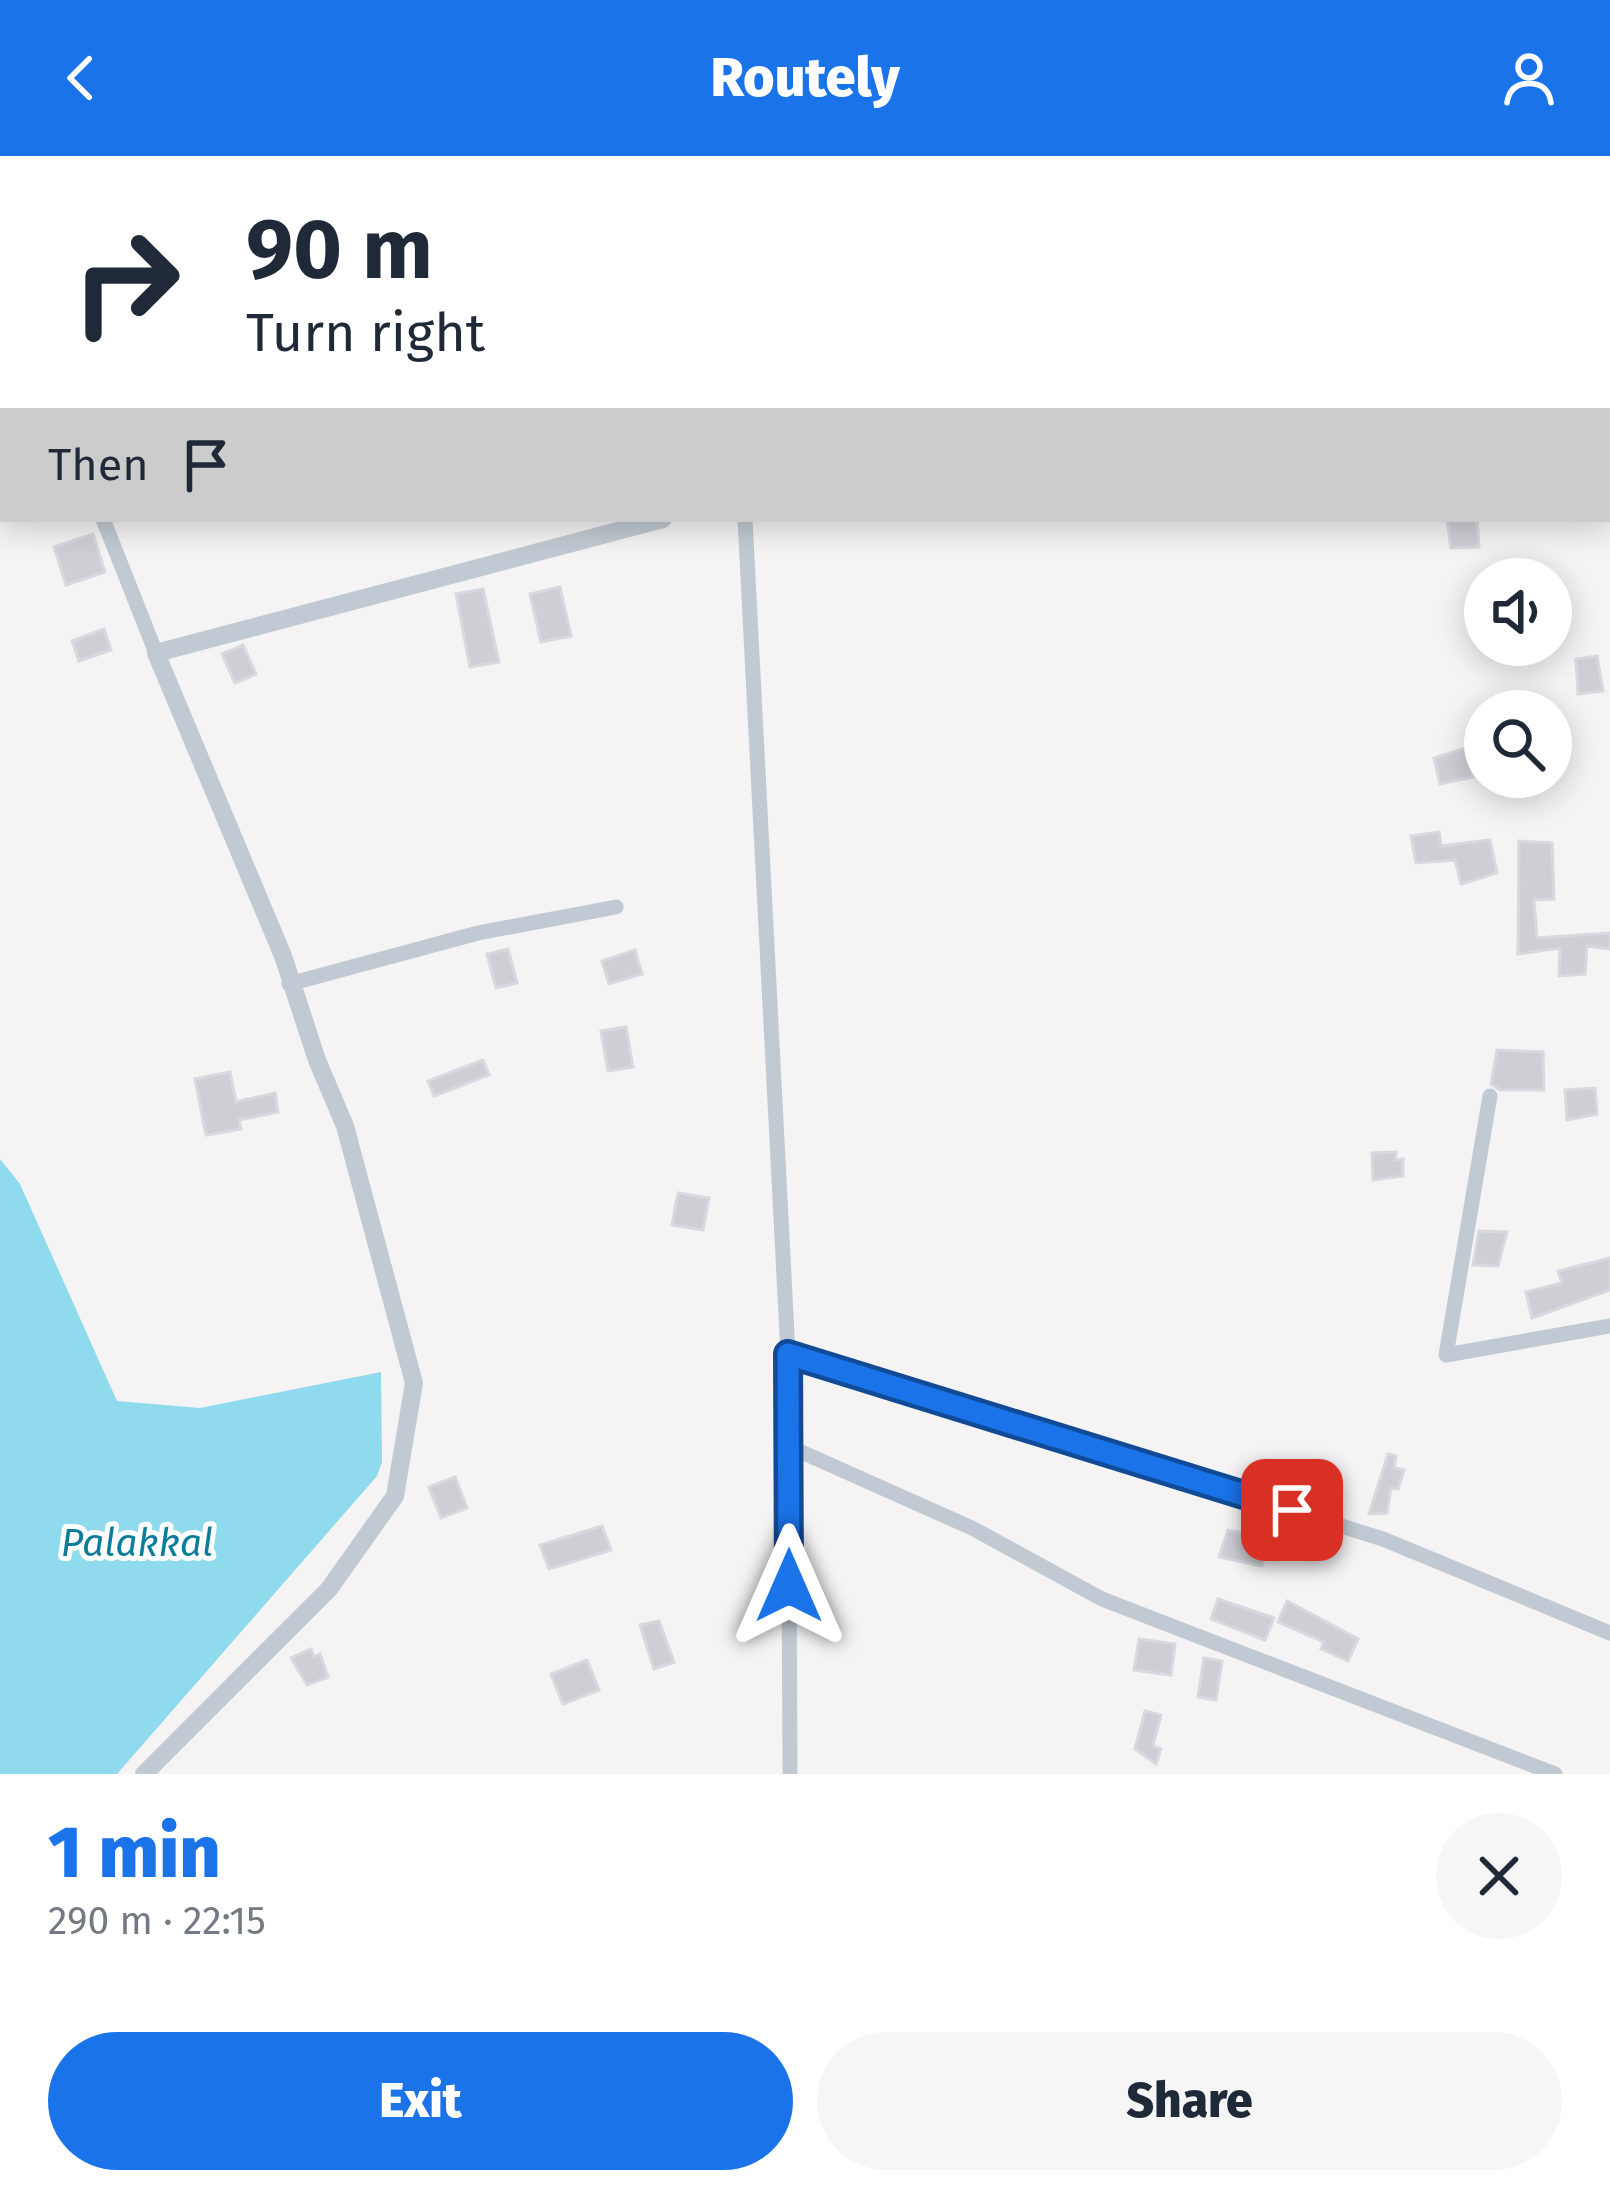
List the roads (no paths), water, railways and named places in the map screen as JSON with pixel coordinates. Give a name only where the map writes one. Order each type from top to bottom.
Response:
[{"type":"street","points":[[104,522],[283,956],[289,984],[345,1126],[414,1383],[394,1496],[329,1589],[144,1774]]},
{"type":"street","points":[[156,653],[652,522]]},
{"type":"street","points":[[745,522],[788,1354],[790,1774]]},
{"type":"street","points":[[289,984],[478,933],[616,908]]},
{"type":"street","points":[[1490,1096],[1446,1354],[1610,1325]]},
{"type":"street","points":[[788,1354],[1383,1539],[1610,1633]]},
{"type":"street","points":[[788,1446],[972,1528],[1102,1599],[1555,1774]]},
{"type":"water","name":"Palakkal","points":[[0,1159],[20,1184],[117,1401],[200,1408],[381,1372],[382,1462],[377,1476],[117,1774],[0,1774]]}]
